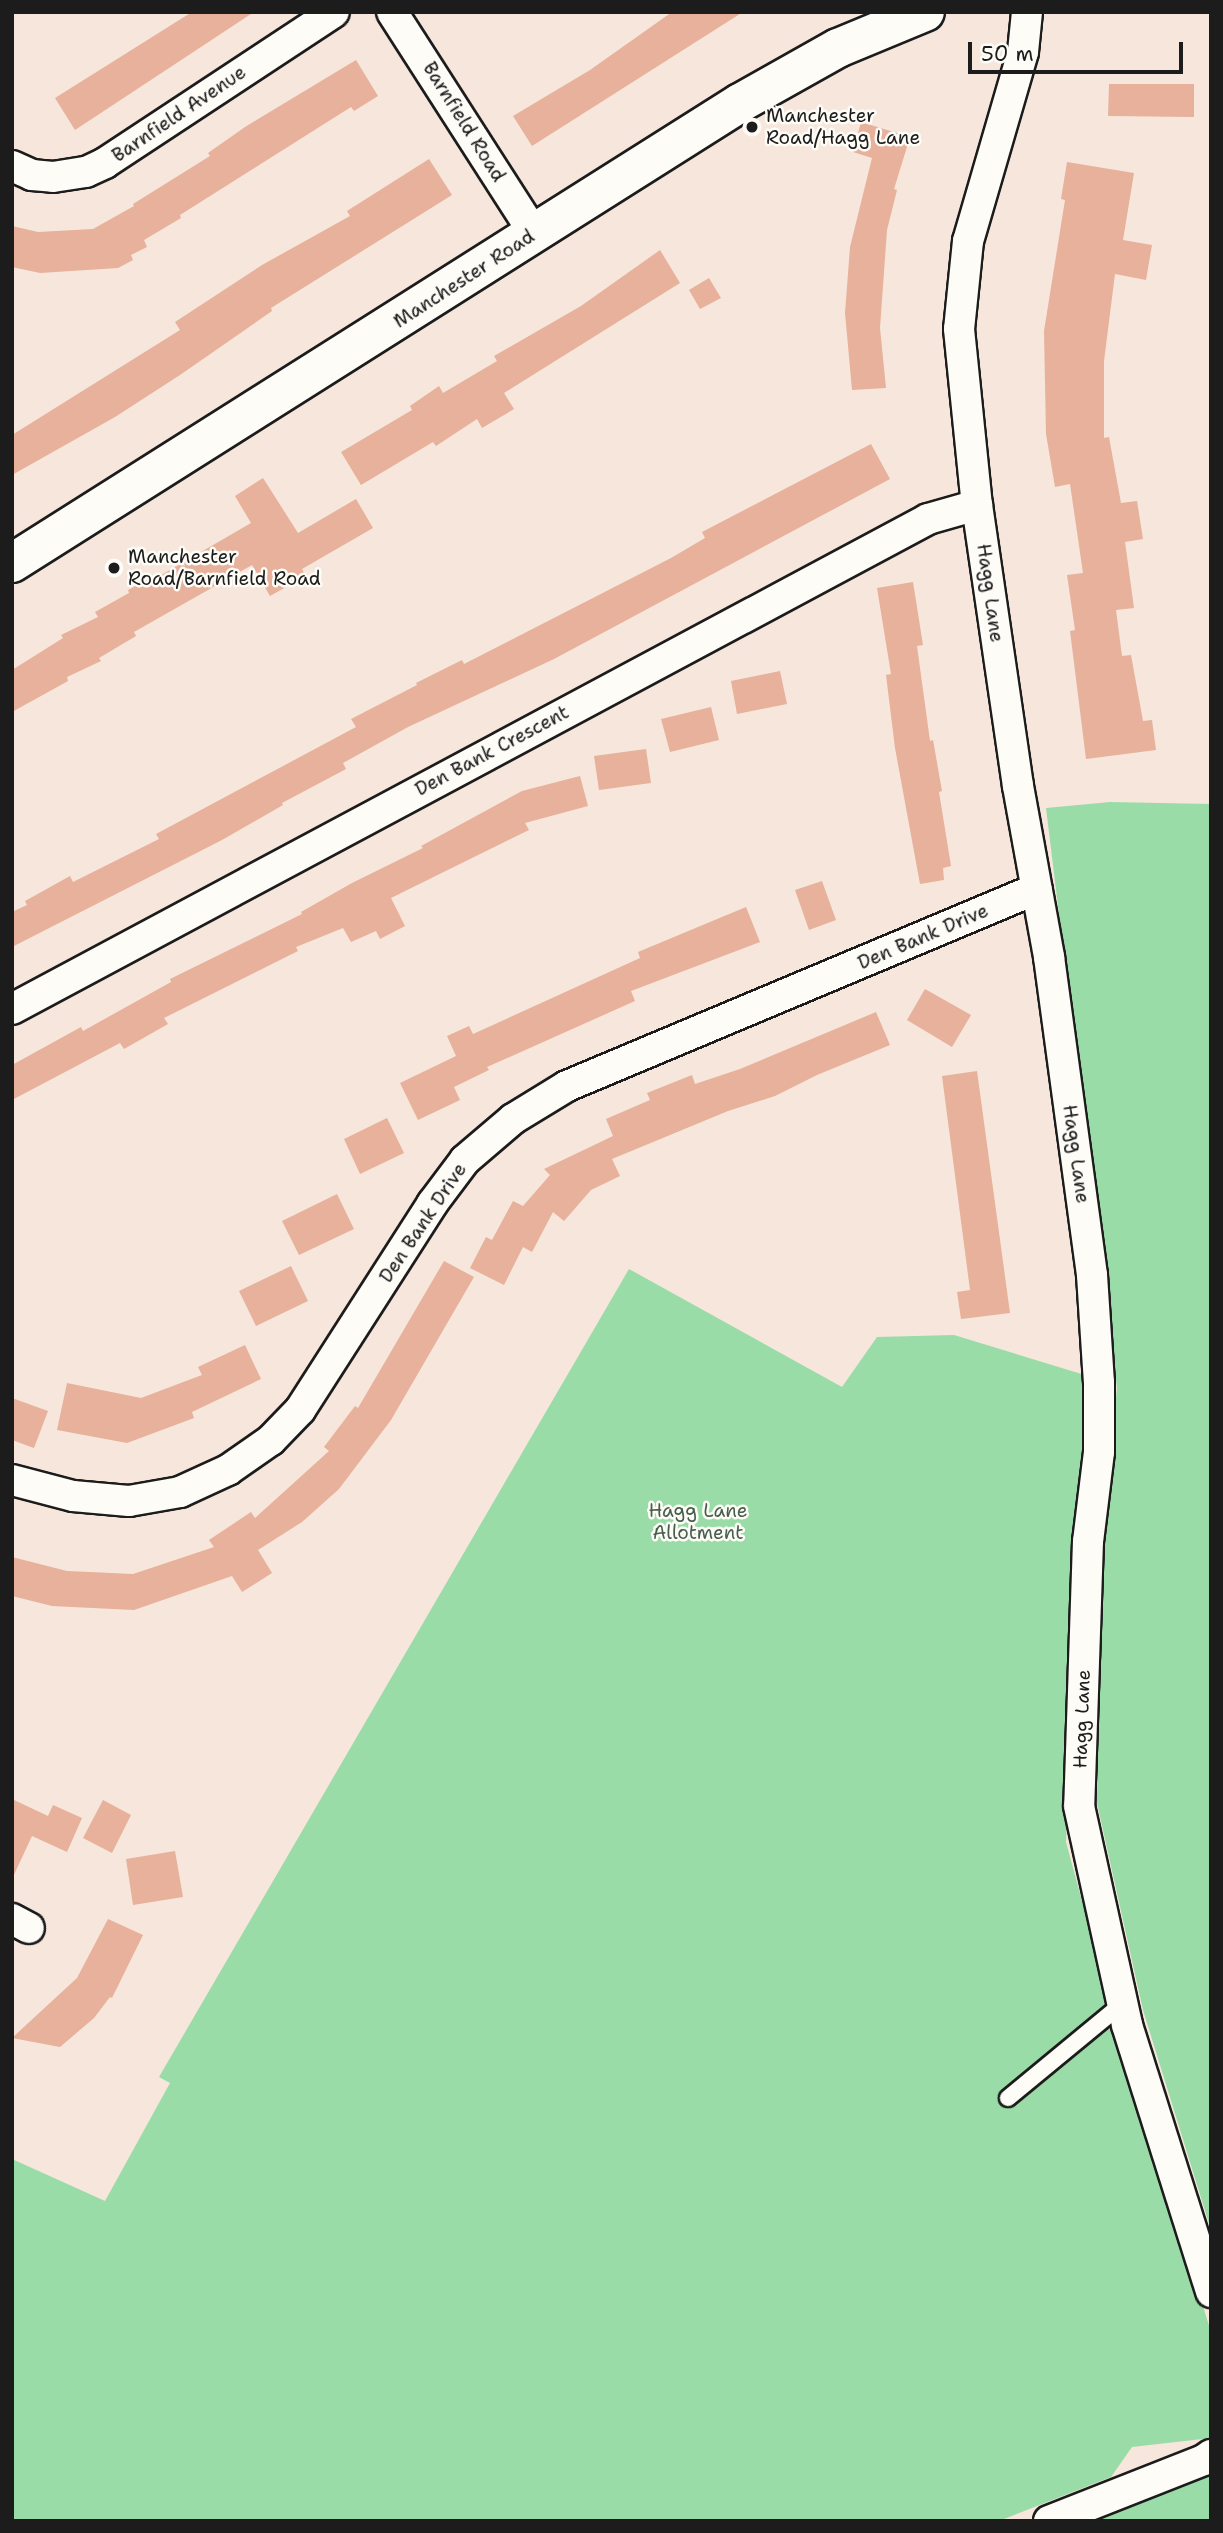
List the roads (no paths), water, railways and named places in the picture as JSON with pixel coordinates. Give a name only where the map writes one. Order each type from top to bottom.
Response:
[{"type":"main road","name":"Manchester Road","points":[[12,563],[261,409],[740,103],[838,48],[925,12]]},
{"type":"street","name":"Barnfield Avenue","points":[[12,166],[32,175],[53,177],[86,172],[105,163],[334,12]]},
{"type":"street","name":"Barnfield Road","points":[[392,12],[534,233]]},
{"type":"street","name":"Hagg Lane","points":[[1027,12],[1023,52],[968,241],[959,330],[977,505],[1036,889],[1049,957],[1092,1275],[1099,1382],[1099,1452],[1088,1541],[1079,1806],[1122,2004],[1211,2292]]},
{"type":"street","name":"Den Bank Crescent","points":[[12,1009],[928,519],[977,505]]},
{"type":"street","name":"Den Bank Drive","points":[[12,1480],[73,1496],[129,1501],[180,1492],[228,1470],[271,1440],[300,1410],[432,1204],[465,1160],[513,1119],[567,1086],[1036,889]]},
{"type":"street","points":[[1049,2521],[1211,2455]]},
{"type":"lane","points":[[1008,2098],[1122,2004]]},
{"type":"place","name":"Manchester Road/Hagg Lane","points":[[752,127]]},
{"type":"place","name":"Manchester Road/Barnfield Road","points":[[114,568]]},
{"type":"park label","name":"Hagg Lane Allotment","points":[[698,1522]]}]
